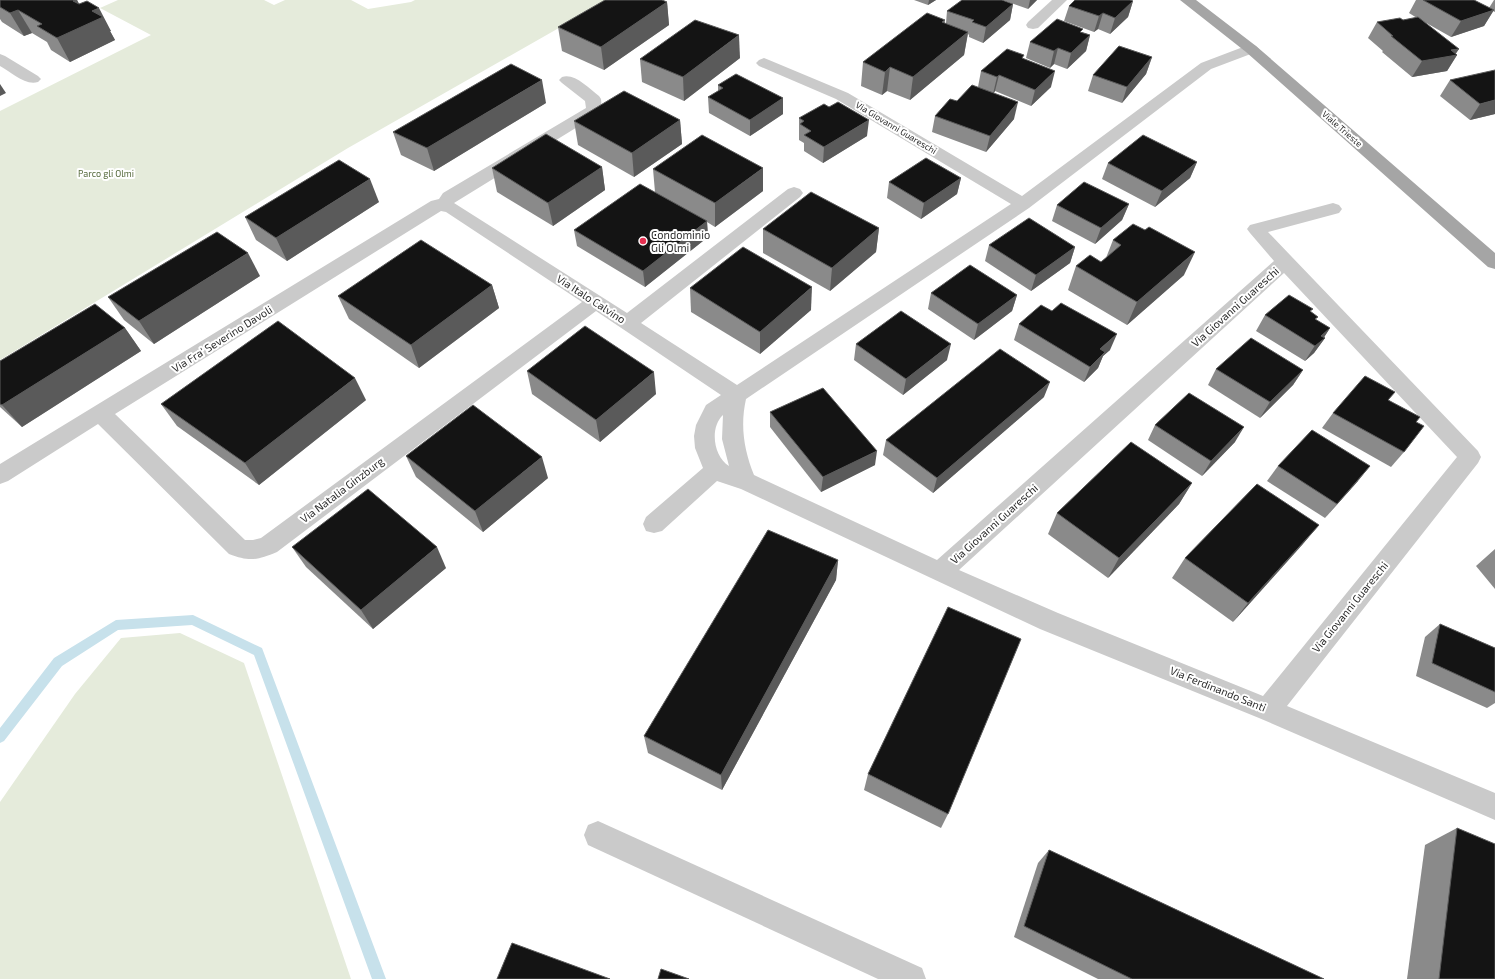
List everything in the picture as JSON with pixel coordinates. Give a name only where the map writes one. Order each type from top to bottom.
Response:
[{"type":"main road","name":"Viale Trieste","points":[[1186,0],[1208,14],[1251,49],[1495,263]]},
{"type":"street","points":[[1033,25],[1060,0]]},
{"type":"street","points":[[654,524],[716,469],[708,458],[705,442],[706,426],[713,412],[1023,204],[1206,66],[1251,49]]},
{"type":"street","points":[[0,59],[33,79]]},
{"type":"street","name":"Via Giovanni Guareschi","points":[[764,63],[842,96],[1023,204]]},
{"type":"street","points":[[444,205],[448,198],[594,110],[593,99],[567,80]]},
{"type":"street","points":[[629,322],[794,193]]},
{"type":"street","name":"Via Fra' Severino Davoli","points":[[0,475],[102,414],[437,205],[444,205]]},
{"type":"street","name":"Via Italo Calvino","points":[[444,205],[452,208],[595,302],[629,322],[737,395]]},
{"type":"street","points":[[1286,262],[1256,229],[1333,209]]},
{"type":"street","name":"Via Giovanni Guareschi","points":[[716,469],[729,477],[745,481],[940,572],[1286,262],[1470,457],[1268,710]]},
{"type":"street","name":"Via Natalia Ginzburg","points":[[102,414],[237,547],[246,551],[258,549],[269,545],[595,302]]},
{"type":"street","points":[[737,395],[732,417],[732,438],[736,460],[745,481]]},
{"type":"street","name":"Via Ferdinando Santi","points":[[940,572],[1049,621],[1268,710],[1495,807]]},
{"type":"street","points":[[598,835],[911,979]]},
{"type":"green space","name":"Parco gli Olmi","points":[[118,0],[264,0],[274,5],[285,0],[351,0],[368,9],[411,2],[415,0],[608,0],[348,148],[0,360],[0,111],[151,35],[100,8]]},
{"type":"green space","points":[[180,633],[244,663],[351,979],[0,979],[0,802],[75,694],[121,638]]},
{"type":"building","points":[[0,0],[75,0],[73,1],[79,4],[87,1],[99,8],[92,11],[103,17],[57,38],[37,26],[42,24],[18,10],[10,13],[0,7]]},
{"type":"building","points":[[605,0],[662,0],[667,2],[601,47],[558,27]]},
{"type":"building","points":[[962,0],[1002,0],[1013,4],[986,27],[972,22],[974,20],[947,11]]},
{"type":"building","points":[[1075,0],[1133,1],[1115,18],[1103,13],[1099,16],[1069,6]]},
{"type":"building","points":[[1423,0],[1474,0],[1494,10],[1461,21]]},
{"type":"building","points":[[927,13],[945,20],[942,22],[968,32],[913,77],[890,67],[885,72],[863,62]]},
{"type":"building","points":[[1418,17],[1459,49],[1451,50],[1457,55],[1422,61],[1391,36],[1393,36],[1377,22]]},
{"type":"building","points":[[1057,19],[1083,29],[1080,32],[1090,35],[1071,53],[1058,48],[1054,51],[1030,42]]},
{"type":"building","points":[[695,20],[739,35],[683,77],[640,59]]},
{"type":"building","points":[[1119,46],[1152,57],[1127,87],[1093,75]]},
{"type":"building","points":[[1007,49],[1024,55],[1022,58],[1055,71],[1035,90],[999,75],[997,77],[981,71]]},
{"type":"building","points":[[511,64],[542,80],[427,148],[393,132]]},
{"type":"building","points":[[1495,70],[1495,100],[1480,104],[1450,80]]},
{"type":"building","points":[[736,74],[783,98],[750,120],[708,97],[723,88],[718,85]]},
{"type":"building","points":[[972,85],[1018,102],[990,136],[935,116],[950,99],[957,101]]},
{"type":"building","points":[[624,91],[680,120],[632,153],[574,121]]},
{"type":"building","points":[[838,102],[869,120],[824,147],[804,135],[811,131],[800,124],[804,121],[799,118],[824,104],[829,107]]},
{"type":"building","points":[[546,134],[602,167],[548,203],[492,168]]},
{"type":"building","points":[[702,135],[763,168],[715,203],[653,169]]},
{"type":"building","points":[[1143,135],[1197,162],[1162,191],[1108,163]]},
{"type":"building","points":[[926,158],[961,178],[924,203],[889,182]]},
{"type":"building","points":[[339,160],[370,179],[276,238],[245,217]]},
{"type":"building","points":[[1084,182],[1129,204],[1101,228],[1057,205]]},
{"type":"building","name":"Condominio Gli Olmi","points":[[640,184],[707,221],[643,271],[574,230]]},
{"type":"building","points":[[811,192],[879,228],[832,268],[763,229]]},
{"type":"building","points":[[1029,218],[1075,247],[1036,275],[989,245]]},
{"type":"building","points":[[1133,224],[1145,230],[1149,227],[1195,252],[1137,302],[1076,266],[1090,255],[1101,262],[1121,245],[1113,240]]},
{"type":"building","points":[[217,232],[248,253],[139,321],[108,297]]},
{"type":"building","points":[[421,240],[492,285],[411,345],[338,296]]},
{"type":"building","points":[[743,247],[812,287],[760,332],[690,288]]},
{"type":"building","points":[[970,265],[1017,295],[978,324],[931,293]]},
{"type":"building","points":[[1289,295],[1313,309],[1310,311],[1318,317],[1315,319],[1330,328],[1321,336],[1325,338],[1315,346],[1265,315]]},
{"type":"building","points":[[1061,303],[1117,334],[1100,349],[1105,352],[1090,367],[1019,324],[1041,305],[1052,311]]},
{"type":"building","points":[[95,304],[125,328],[2,405],[0,404],[0,361]]},
{"type":"building","points":[[901,311],[951,344],[906,379],[856,344]]},
{"type":"building","points":[[278,321],[355,378],[245,463],[161,404]]},
{"type":"building","points":[[585,326],[654,372],[596,420],[527,371]]},
{"type":"building","points":[[1251,338],[1303,370],[1270,402],[1216,369]]},
{"type":"building","points":[[1000,349],[1050,382],[937,478],[886,440]]},
{"type":"building","points":[[1365,376],[1395,392],[1388,400],[1420,417],[1416,422],[1424,426],[1404,452],[1333,413]]},
{"type":"building","points":[[823,388],[877,451],[823,477],[770,412]]},
{"type":"building","points":[[1189,393],[1244,427],[1211,461],[1155,425]]},
{"type":"building","points":[[473,405],[542,457],[475,511],[406,456]]},
{"type":"building","points":[[1312,430],[1370,466],[1337,504],[1278,466]]},
{"type":"building","points":[[1131,442],[1192,483],[1119,558],[1057,513]]},
{"type":"building","points":[[1257,484],[1319,525],[1248,603],[1185,558]]},
{"type":"building","points":[[368,489],[437,547],[361,610],[292,547]]},
{"type":"building","points":[[768,530],[838,560],[721,775],[644,736]]},
{"type":"building","points":[[948,607],[1021,639],[948,814],[868,774]]},
{"type":"building","points":[[1440,624],[1495,648],[1495,692],[1432,663]]},
{"type":"building","points":[[1457,828],[1495,844],[1495,979],[1439,979]]},
{"type":"building","points":[[1049,850],[1324,979],[1132,979],[1024,926]]},
{"type":"building","points":[[512,943],[610,979],[497,979]]},
{"type":"building","points":[[661,969],[689,979],[658,979]]},
{"type":"waterway","points":[[0,737],[58,662],[116,625],[193,620],[258,652],[379,979]]},
{"type":"place","name":"Condominio Gli Olmi","points":[[643,241]]}]
